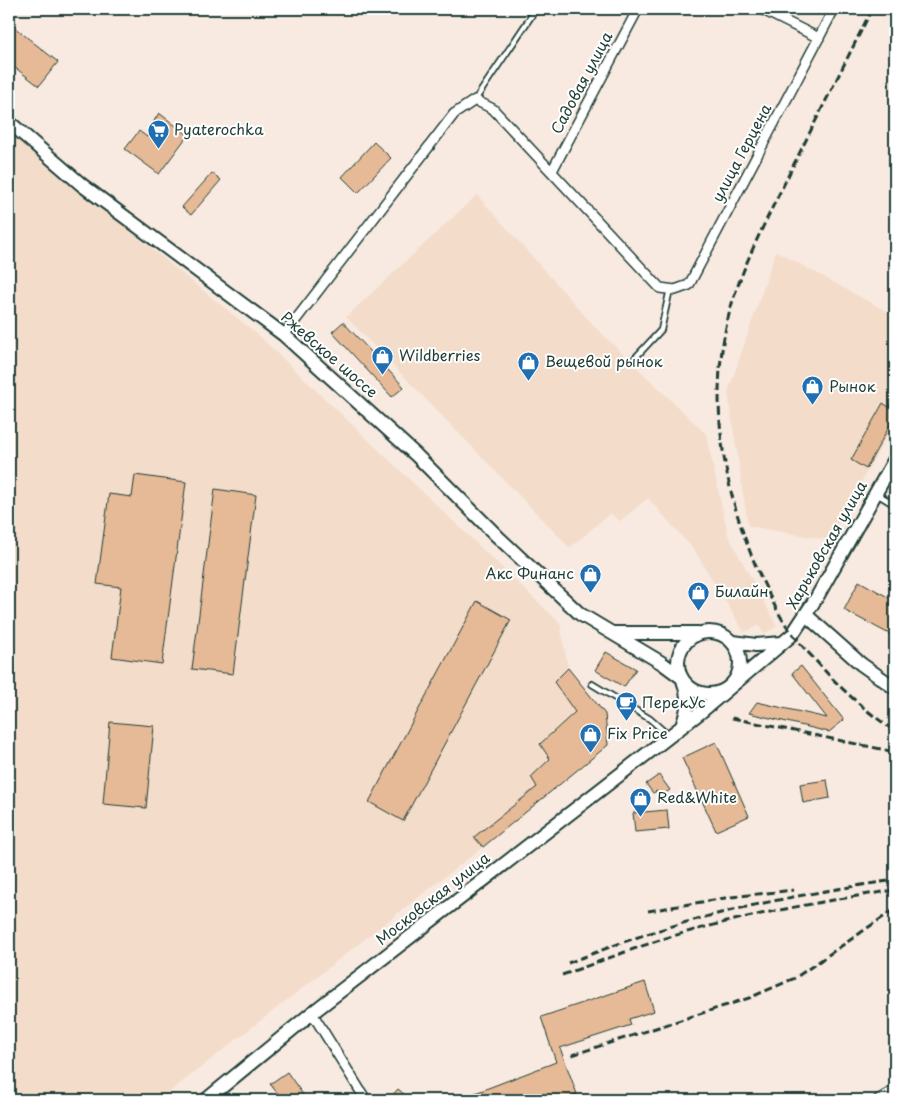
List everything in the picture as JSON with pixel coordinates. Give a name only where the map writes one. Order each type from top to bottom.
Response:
[{"type":"main road","name":"Ржевское шоссе","points":[[9,122],[82,184],[284,335],[416,456],[496,536],[580,614],[662,663],[682,678]]},
{"type":"main road","name":"Харьковская улица","points":[[730,687],[792,634],[806,615],[895,459]]},
{"type":"main road","points":[[806,615],[861,664],[895,688]]},
{"type":"main road","points":[[610,633],[716,632],[725,635],[738,648],[741,665],[739,673],[730,687],[716,694],[701,693],[688,686],[682,678]]},
{"type":"main road","points":[[682,726],[688,702],[678,660],[684,644],[698,633]]},
{"type":"main road","points":[[733,642],[756,646],[782,643]]},
{"type":"main road","name":"Московская улица","points":[[206,1100],[312,1013],[730,687]]},
{"type":"street","name":"Садовая улица","points":[[552,171],[638,9]]},
{"type":"street","points":[[761,9],[818,38]]},
{"type":"street","name":"улица Герцена","points":[[552,171],[660,288],[675,290],[689,285],[834,9]]},
{"type":"street","points":[[284,335],[454,114],[475,100],[493,109],[552,171]]},
{"type":"street","points":[[312,1013],[366,1100]]},
{"type":"street","points":[[878,1100],[895,1090]]},
{"type":"lane","points":[[475,100],[536,9]]},
{"type":"lane","points":[[635,358],[661,330],[670,289]]},
{"type":"lane","points":[[876,494],[895,505]]},
{"type":"lane","points":[[592,684],[650,719],[669,736]]},
{"type":"shaded area","points":[[9,133],[258,335],[560,623],[568,668],[554,682],[575,712],[540,744],[550,759],[537,787],[475,837],[483,847],[159,1100],[9,1100]]},
{"type":"shaded area","name":"Вещевой рынок","points":[[477,195],[596,328],[706,434],[728,535],[777,626],[764,634],[759,626],[744,632],[695,551],[648,498],[620,521],[610,513],[570,548],[346,317]]},
{"type":"shaded area","name":"Рынок","points":[[776,251],[895,316],[895,421],[829,540],[748,526],[728,392]]},
{"type":"building","points":[[9,23],[58,62],[39,86],[9,63]]},
{"type":"building","points":[[159,113],[188,135],[159,174],[125,149],[139,131],[147,137],[156,125],[154,121]]},
{"type":"building","points":[[374,142],[391,158],[358,193],[342,177]]},
{"type":"building","points":[[212,173],[221,180],[191,215],[182,207]]},
{"type":"building","points":[[343,322],[404,387],[392,397],[332,332]]},
{"type":"building","points":[[895,396],[895,416],[866,469],[851,460],[883,403],[889,407]]},
{"type":"building","points":[[135,475],[186,482],[162,664],[112,657],[121,587],[97,584],[109,494],[132,497]]},
{"type":"building","points":[[215,489],[256,495],[233,674],[192,669]]},
{"type":"building","points":[[859,581],[895,601],[895,637],[844,610]]},
{"type":"building","points":[[477,601],[511,620],[403,821],[369,802]]},
{"type":"building","points":[[606,652],[636,669],[624,687],[595,670]]},
{"type":"building","points":[[801,666],[844,720],[829,732],[749,713],[757,702],[827,718],[792,673]]},
{"type":"building","points":[[568,668],[605,714],[608,745],[483,847],[474,837],[537,787],[531,777],[550,759],[540,744],[575,712],[554,682]]},
{"type":"building","points":[[110,722],[154,726],[146,808],[103,804]]},
{"type":"building","points":[[716,742],[749,816],[716,831],[682,758]]},
{"type":"building","points":[[659,775],[670,790],[661,796],[657,791],[653,793],[646,784]]},
{"type":"building","points":[[827,780],[830,798],[803,803],[800,784]]},
{"type":"building","points":[[667,810],[669,829],[635,832],[633,813]]},
{"type":"building","points":[[645,982],[654,1011],[629,1019],[631,1025],[560,1048],[577,1094],[560,1100],[457,1100],[556,1062],[541,1017]]},
{"type":"building","points":[[287,1072],[307,1100],[283,1100],[270,1084]]},
{"type":"building","points":[[398,1089],[411,1100],[388,1100]]},
{"type":"railway","points":[[872,9],[769,214],[740,280],[725,332],[720,368],[719,404],[722,441],[728,477],[737,512],[748,547],[776,607],[798,640],[834,681],[853,699],[895,731]]},
{"type":"railway","points":[[732,718],[895,752]]},
{"type":"railway","points":[[568,963],[617,944],[708,916],[832,890],[895,880]]},
{"type":"railway","points":[[648,911],[731,897],[794,890]]},
{"type":"railway","points":[[562,975],[663,939],[720,923],[807,905],[895,890]]},
{"type":"railway","points":[[572,1055],[749,998],[795,978],[895,909]]},
{"type":"place","name":"Pyaterochka","points":[[158,149]]},
{"type":"place","name":"Wildberries","points":[[383,375]]},
{"type":"place","name":"Вещевой рынок","points":[[529,381]]},
{"type":"place","name":"Рынок","points":[[813,406]]},
{"type":"place","name":"Акс Финанс","points":[[590,593]]},
{"type":"place","name":"Билайн","points":[[699,611]]},
{"type":"place","name":"ПерекУс","points":[[626,722]]},
{"type":"place","name":"Fix Price","points":[[591,753]]},
{"type":"place","name":"Red&White","points":[[641,817]]}]
